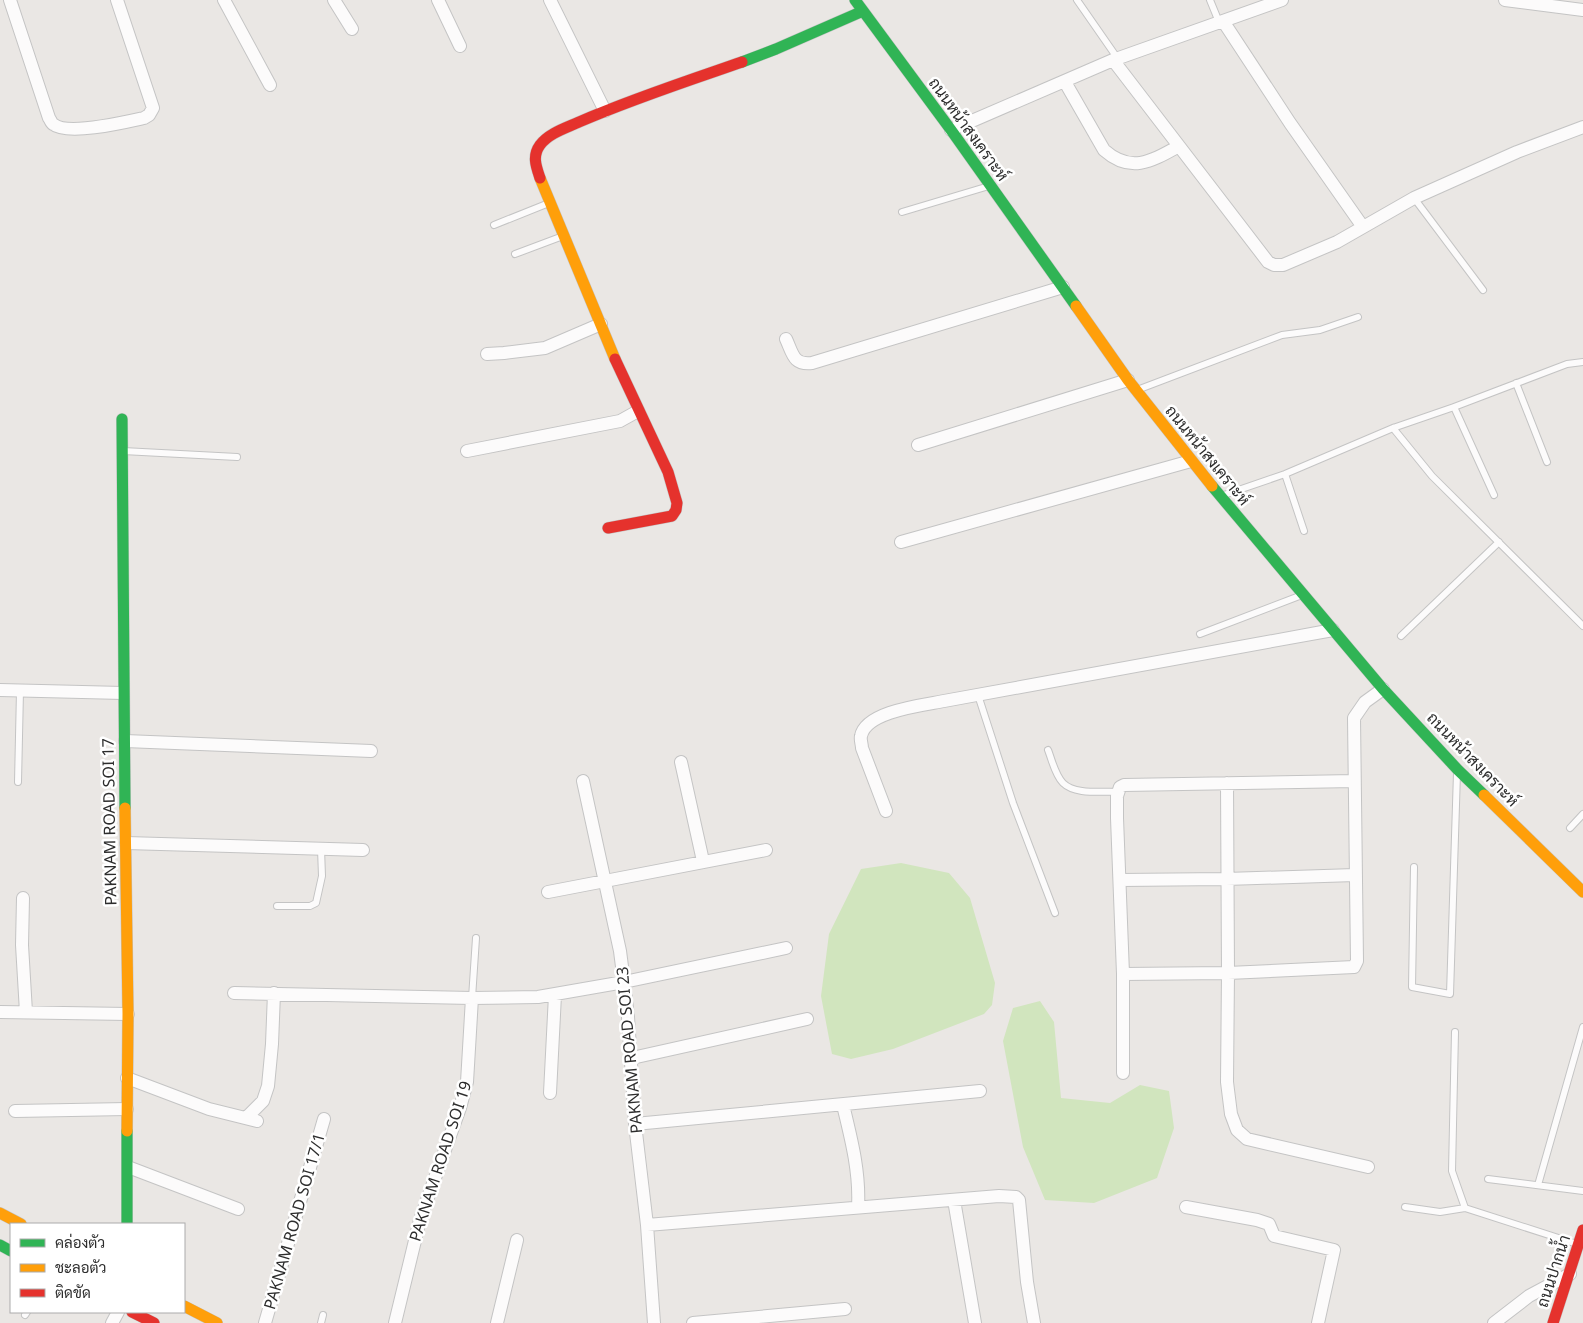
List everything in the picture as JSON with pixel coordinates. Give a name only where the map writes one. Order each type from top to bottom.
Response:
[{"type":"street","points":[[10,0],[49,118],[53,124],[63,128],[91,128],[144,118],[151,112],[152,105],[117,0]]},
{"type":"street","points":[[224,0],[270,85]]},
{"type":"street","points":[[334,0],[352,29]]},
{"type":"street","points":[[438,0],[460,46]]},
{"type":"street","points":[[550,0],[605,111]]},
{"type":"street","name":"ถนนหน้าสงเคราะห์","points":[[855,0],[990,185],[1128,380],[1191,461],[1383,689],[1458,770],[1583,892]]},
{"type":"street","points":[[950,130],[1116,60],[1282,0]]},
{"type":"street","points":[[1504,0],[1583,10]]},
{"type":"street","points":[[608,528],[672,516],[676,509],[676,499],[670,478],[638,411],[550,202],[535,164],[534,158],[537,149],[545,139],[552,135],[605,111],[776,49],[863,11]]},
{"type":"street","points":[[1221,21],[1363,227]]},
{"type":"street","points":[[1116,60],[1268,262],[1274,265],[1283,265],[1337,242],[1414,198],[1517,152],[1583,127]]},
{"type":"street","points":[[1065,82],[1104,150],[1113,158],[1136,164],[1155,159],[1179,146]]},
{"type":"street","points":[[786,339],[796,361],[802,364],[812,363],[1063,287]]},
{"type":"street","points":[[487,354],[546,348],[601,324]]},
{"type":"street","points":[[918,445],[1128,380]]},
{"type":"street","points":[[467,451],[620,421],[638,411]]},
{"type":"street","name":"PAKNAM ROAD SOI 17","points":[[122,419],[123,693],[128,1014],[127,1223]]},
{"type":"street","points":[[901,542],[1191,461]]},
{"type":"street","points":[[886,811],[862,748],[861,738],[867,726],[889,713],[1333,630]]},
{"type":"street","points":[[1123,974],[1228,973],[1354,968],[1357,961],[1354,718],[1365,702],[1383,689]]},
{"type":"street","points":[[0,690],[123,693]]},
{"type":"street","points":[[125,741],[371,751]]},
{"type":"street","points":[[680,762],[703,861]]},
{"type":"street","name":"PAKNAM ROAD SOI 23","points":[[583,781],[620,951],[632,1058],[635,1124],[647,1225],[654,1323]]},
{"type":"street","points":[[1123,1073],[1123,974],[1117,818],[1118,792],[1120,787],[1124,785],[1354,781]]},
{"type":"street","points":[[1227,783],[1227,1082],[1231,1114],[1237,1130],[1247,1139],[1368,1167]]},
{"type":"street","points":[[126,843],[363,850]]},
{"type":"street","points":[[548,892],[766,850]]},
{"type":"street","points":[[1120,880],[1355,875]]},
{"type":"street","points":[[23,898],[22,945],[26,1012]]},
{"type":"street","points":[[234,993],[524,998],[554,995],[624,982],[786,948]]},
{"type":"street","points":[[127,1078],[209,1108],[251,1120],[263,1100],[268,1086],[274,994]]},
{"type":"street","points":[[550,1093],[554,995]]},
{"type":"street","name":"PAKNAM ROAD SOI 19","points":[[394,1323],[420,1220],[460,1108],[467,1082],[472,998]]},
{"type":"street","points":[[0,1012],[128,1014]]},
{"type":"street","points":[[632,1058],[807,1019]]},
{"type":"street","points":[[635,1124],[980,1091]]},
{"type":"street","points":[[843,1104],[856,1162],[858,1207]]},
{"type":"street","points":[[15,1111],[127,1109]]},
{"type":"street","name":"PAKNAM ROAD SOI 17/1","points":[[265,1323],[324,1119]]},
{"type":"street","points":[[128,1167],[238,1209]]},
{"type":"street","points":[[647,1225],[858,1207],[1016,1197],[1019,1200],[1027,1282],[1034,1323]]},
{"type":"street","points":[[954,1200],[975,1323]]},
{"type":"street","points":[[1186,1206],[1257,1220],[1268,1224],[1274,1236],[1334,1250],[1318,1323]]},
{"type":"street","points":[[0,1214],[19,1223]]},
{"type":"street","name":"ถนนปากน้ำ","points":[[1553,1323],[1583,1230]]},
{"type":"street","points":[[497,1323],[517,1240]]},
{"type":"street","points":[[1494,1323],[1530,1296],[1570,1274]]},
{"type":"street","points":[[185,1307],[217,1323]]},
{"type":"street","points":[[693,1323],[845,1309]]},
{"type":"street","points":[[134,1313],[154,1323]]},
{"type":"lane","points":[[1077,0],[1116,60]]},
{"type":"lane","points":[[1210,0],[1221,21]]},
{"type":"lane","points":[[902,212],[990,185]]},
{"type":"lane","points":[[1414,198],[1483,290]]},
{"type":"lane","points":[[494,225],[550,202]]},
{"type":"lane","points":[[515,254],[564,236]]},
{"type":"lane","points":[[1136,390],[1282,335],[1320,330],[1358,317]]},
{"type":"lane","points":[[1220,496],[1284,474],[1393,428],[1567,364],[1583,362]]},
{"type":"lane","points":[[1516,383],[1547,462]]},
{"type":"lane","points":[[1454,407],[1494,495]]},
{"type":"lane","points":[[1393,428],[1432,476],[1583,626]]},
{"type":"lane","points":[[122,451],[236,457]]},
{"type":"lane","points":[[1284,474],[1304,531]]},
{"type":"lane","points":[[1401,636],[1499,542]]},
{"type":"lane","points":[[1200,634],[1303,594]]},
{"type":"lane","points":[[18,782],[20,691]]},
{"type":"lane","points":[[978,695],[1013,803],[1055,913]]},
{"type":"lane","points":[[1048,750],[1058,777],[1064,784],[1080,791],[1118,792]]},
{"type":"lane","points":[[1414,867],[1412,988],[1450,994],[1458,770]]},
{"type":"lane","points":[[1570,828],[1583,814]]},
{"type":"lane","points":[[278,906],[310,906],[316,903],[322,876],[321,849]]},
{"type":"lane","points":[[472,998],[476,938]]},
{"type":"lane","points":[[1538,1185],[1583,1027]]},
{"type":"lane","points":[[1455,1032],[1452,1171],[1465,1208]]},
{"type":"lane","points":[[1488,1179],[1583,1191]]},
{"type":"lane","points":[[1405,1207],[1440,1212],[1465,1208],[1578,1245]]},
{"type":"lane","points":[[321,1323],[323,1315]]},
{"type":"green space","points":[[901,863],[949,873],[970,898],[995,983],[992,1005],[984,1014],[893,1049],[851,1059],[832,1054],[821,996],[829,934],[861,869]]},
{"type":"green space","points":[[1040,1001],[1054,1022],[1061,1098],[1110,1103],[1140,1085],[1169,1091],[1174,1128],[1157,1178],[1094,1203],[1045,1200],[1023,1147],[1003,1041],[1013,1008]]},
{"type":"traffic: fast","points":[[855,0],[951,130],[1076,306]]},
{"type":"traffic: fast","points":[[742,62],[863,11]]},
{"type":"traffic: fast","points":[[122,419],[125,808]]},
{"type":"traffic: fast","points":[[1212,486],[1383,689],[1458,770],[1484,795]]},
{"type":"traffic: fast","points":[[127,1131],[127,1223]]},
{"type":"traffic: fast","points":[[0,1245],[10,1250]]},
{"type":"traffic: slow","points":[[540,178],[615,359]]},
{"type":"traffic: slow","points":[[1076,306],[1128,380],[1212,486]]},
{"type":"traffic: slow","points":[[1484,795],[1583,892]]},
{"type":"traffic: slow","points":[[125,808],[128,1014],[127,1131]]},
{"type":"traffic: slow","points":[[0,1213],[19,1223]]},
{"type":"traffic: slow","points":[[185,1307],[217,1323]]},
{"type":"traffic: jam","points":[[540,178],[536,165],[536,153],[540,145],[553,134],[660,90],[742,62]]},
{"type":"traffic: jam","points":[[608,528],[672,516],[676,510],[677,503],[668,472],[615,359]]},
{"type":"traffic: jam","points":[[1553,1323],[1583,1230]]},
{"type":"traffic: jam","points":[[134,1313],[154,1323]]}]
